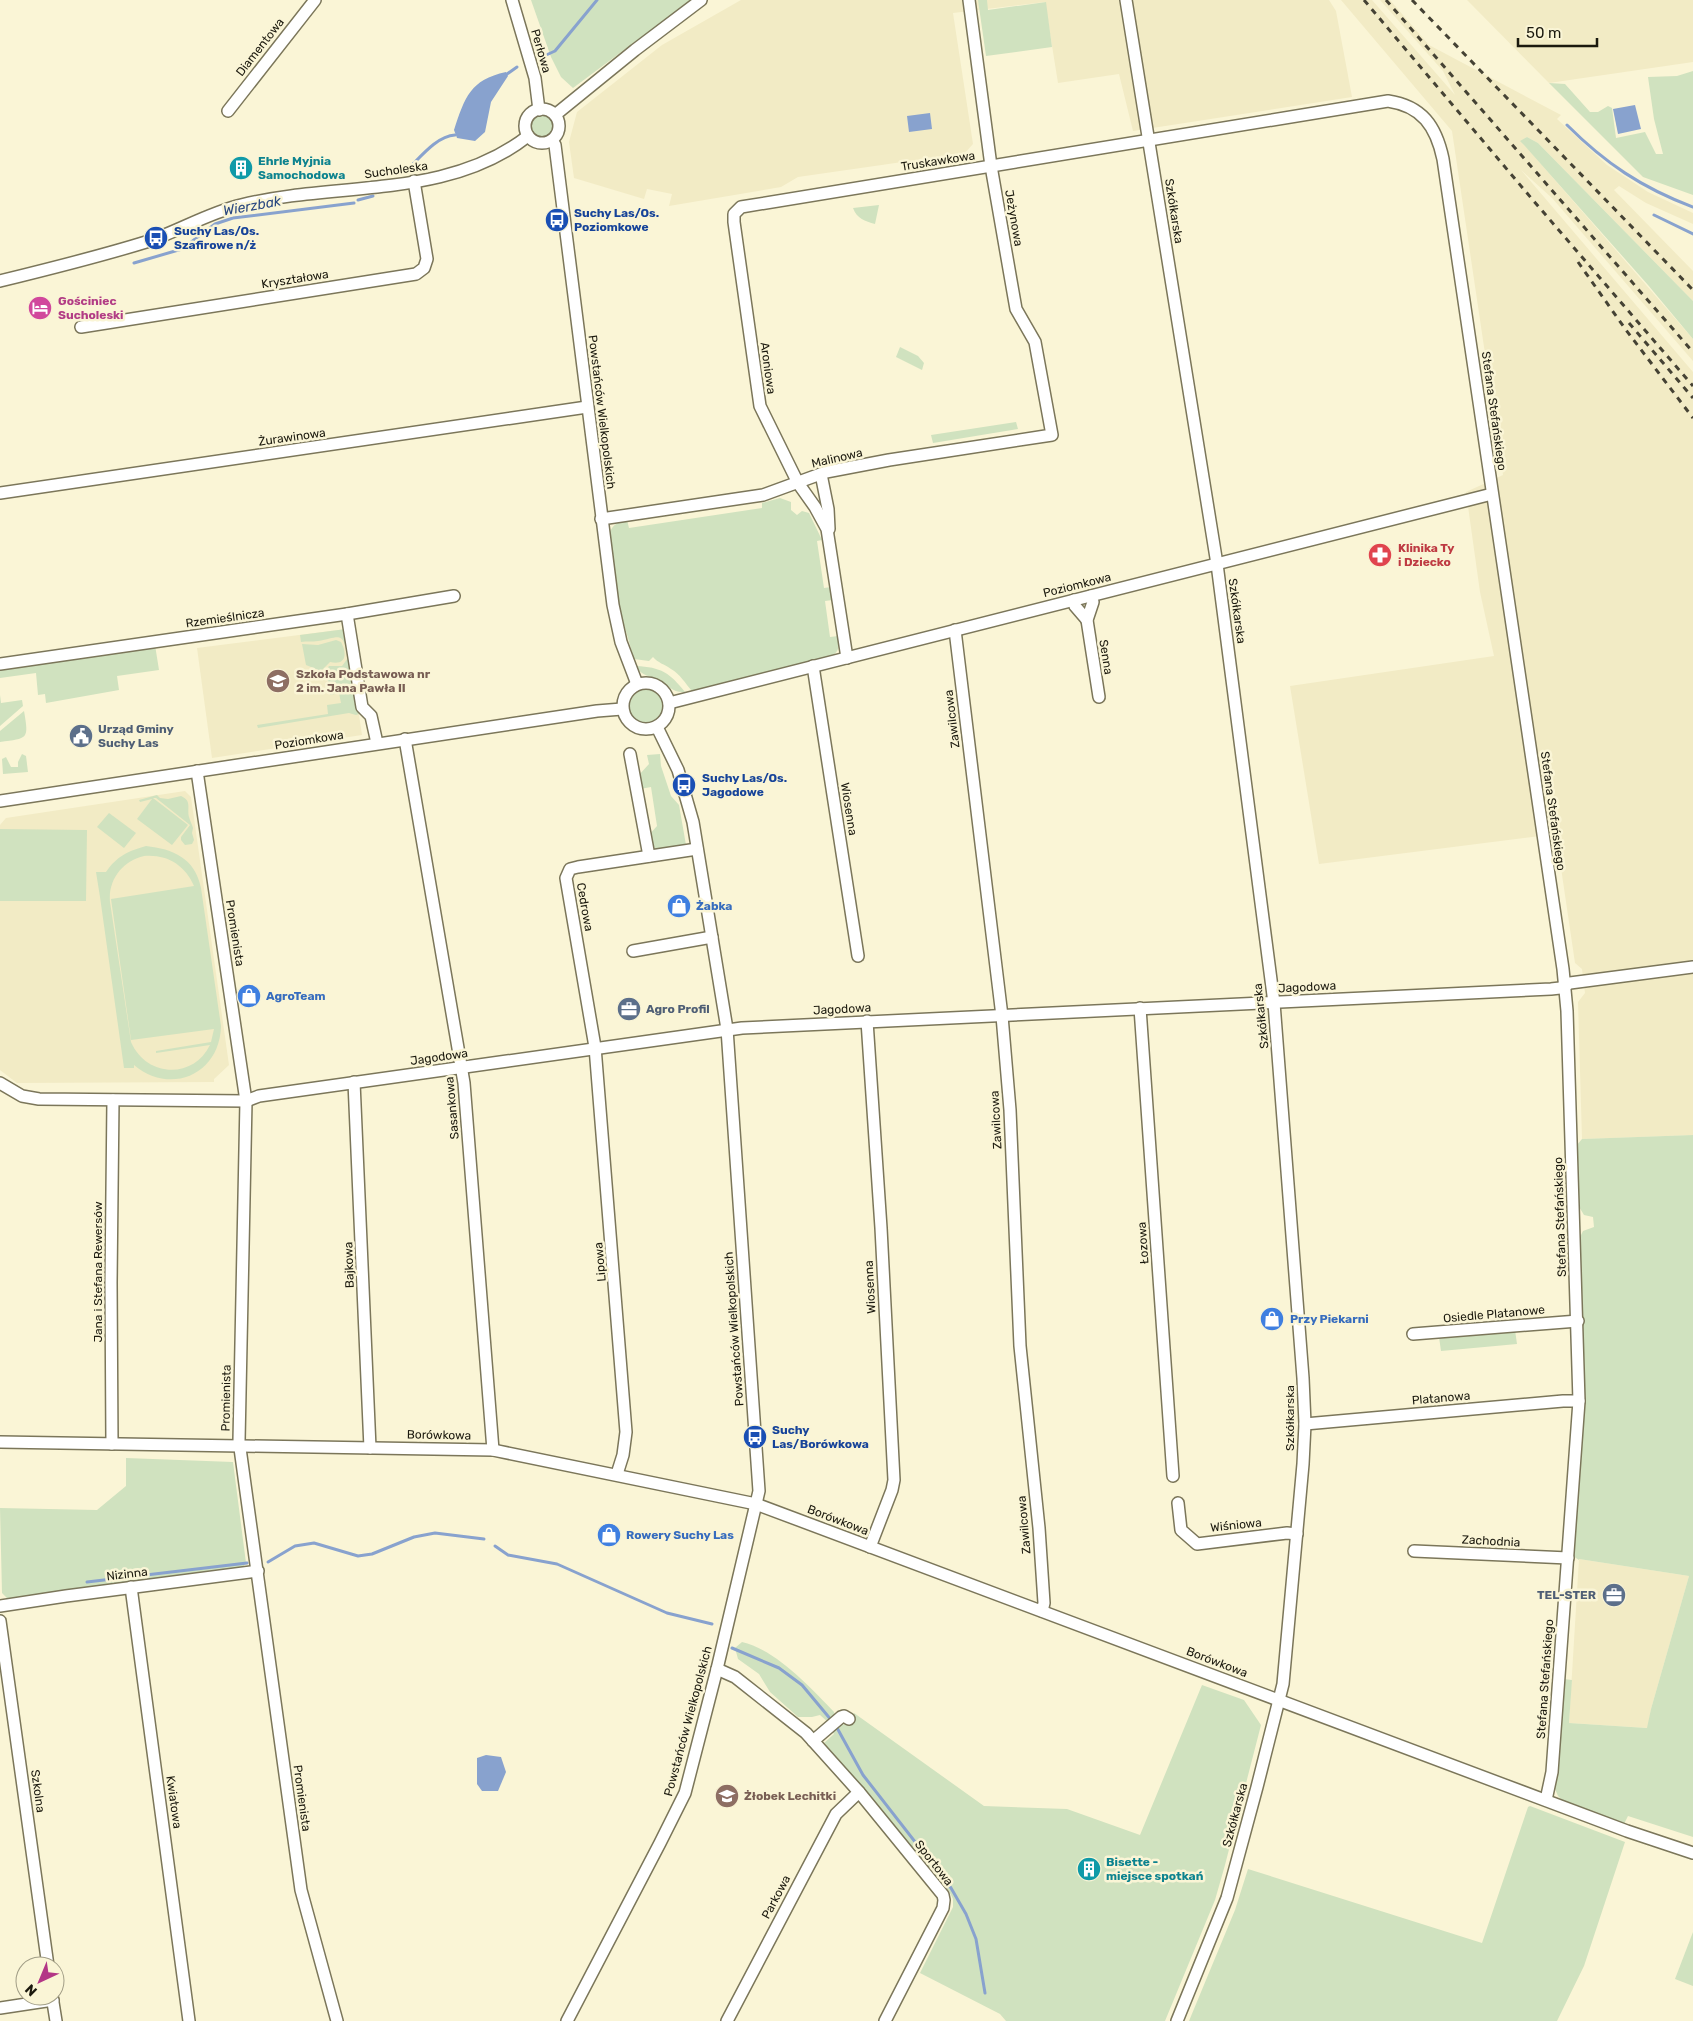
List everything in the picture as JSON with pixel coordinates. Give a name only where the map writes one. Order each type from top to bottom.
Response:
[{"type":"street","name":"Diamentowa","points":[[228,111],[315,0]]},
{"type":"street","name":"Perłowa","points":[[512,0],[535,78],[539,110]]},
{"type":"street","points":[[555,115],[635,50],[701,0]]},
{"type":"street","name":"Jeżynowa","points":[[969,0],[991,166],[1016,309],[1035,342],[1052,435]]},
{"type":"street","name":"Szkółkarska","points":[[1126,0],[1217,564],[1274,1003],[1305,1424],[1297,1534],[1279,1700],[1227,1898],[1177,2021]]},
{"type":"street","name":"Stefana Stefańskiego","points":[[1148,140],[1388,101],[1404,104],[1416,110],[1425,119],[1440,143],[1565,986],[1578,1321],[1579,1401],[1552,1772],[1546,1800]]},
{"type":"street","points":[[548,110],[555,115],[559,121],[559,128],[557,135],[552,140],[539,143],[528,136],[525,125],[534,112],[548,110]]},
{"type":"street","name":"Sucholeska","points":[[0,281],[147,242],[209,216],[242,205],[447,176],[480,165],[518,144],[528,136]]},
{"type":"street","name":"Powstańców Wielkopolskich","points":[[552,140],[555,145],[601,519],[616,624],[624,653],[637,684]]},
{"type":"street","name":"Truskawkowa","points":[[734,214],[741,207],[1148,140]]},
{"type":"street","name":"Kryształowa","points":[[81,326],[416,274],[424,268],[426,259],[414,182]]},
{"type":"street","name":"Aroniowa","points":[[734,214],[760,406],[798,483],[815,507],[830,538]]},
{"type":"street","name":"Żurawinowa","points":[[0,493],[587,408]]},
{"type":"street","name":"Malinowa","points":[[601,519],[762,495],[821,474],[889,460],[1052,435]]},
{"type":"street","name":"Aroniowa","points":[[821,474],[828,509],[830,538],[847,658]]},
{"type":"street","name":"Poziomkowa","points":[[669,702],[1492,494]]},
{"type":"street","name":"Rzemieślnicza","points":[[0,664],[347,614],[454,596]]},
{"type":"street","name":"Senna","points":[[1091,596],[1093,602],[1087,620],[1098,697]]},
{"type":"street","name":"Senna","points":[[1074,600],[1075,606],[1087,620]]},
{"type":"street","points":[[347,614],[362,707],[371,716],[377,743]]},
{"type":"street","name":"Zawilcowa","points":[[955,630],[1002,1016],[1010,1110],[1020,1346],[1039,1528],[1044,1603],[1042,1610]]},
{"type":"street","name":"Wiosenna","points":[[813,666],[858,956]]},
{"type":"street","points":[[644,683],[657,686],[663,690],[669,702],[668,714],[665,720],[657,727],[642,730],[635,727],[624,716],[622,709],[627,692],[637,684],[644,683]]},
{"type":"street","name":"Poziomkowa","points":[[0,801],[377,743],[622,709]]},
{"type":"street","name":"Powstańców Wielkopolskich","points":[[567,2021],[682,1799],[717,1669],[759,1491],[727,1029],[697,849],[684,785],[657,727]]},
{"type":"street","name":"Sasankowa","points":[[405,739],[462,1068],[493,1450]]},
{"type":"street","points":[[630,754],[649,856]]},
{"type":"street","name":"Promienista","points":[[197,771],[246,1100],[240,1446],[301,1890],[337,2021]]},
{"type":"street","name":"Cedrowa","points":[[596,1048],[566,878],[570,869],[697,849]]},
{"type":"street","points":[[633,951],[712,937]]},
{"type":"street","name":"Jagodowa","points":[[0,1083],[15,1093],[28,1098],[246,1100],[259,1096],[727,1029],[1551,989],[1570,983],[1693,967]]},
{"type":"street","name":"Łozowa","points":[[1140,1008],[1173,1476]]},
{"type":"street","name":"Wiosenna","points":[[867,1021],[881,1228],[894,1480],[870,1547]]},
{"type":"street","name":"Lipowa","points":[[596,1048],[625,1424],[623,1455],[617,1474]]},
{"type":"street","name":"Bajkowa","points":[[354,1082],[370,1448]]},
{"type":"street","name":"Jana i Stefana Rewersów","points":[[112,1444],[113,1100]]},
{"type":"street","name":"Osiedle Platanowe","points":[[1413,1334],[1578,1321]]},
{"type":"street","name":"Platanowa","points":[[1305,1424],[1579,1401]]},
{"type":"street","name":"Borówkowa","points":[[0,1442],[493,1450],[756,1504],[1623,1829],[1693,1853]]},
{"type":"street","name":"Wiśniowa","points":[[1178,1503],[1181,1530],[1196,1544],[1288,1533],[1297,1534]]},
{"type":"street","name":"Zachodnia","points":[[1414,1551],[1568,1558]]},
{"type":"street","name":"Nizinna","points":[[0,1606],[258,1571]]},
{"type":"street","name":"Kwiatowa","points":[[131,1587],[189,2021]]},
{"type":"street","name":"Szkolna","points":[[0,1620],[47,1956]]},
{"type":"street","name":"Sportowa","points":[[717,1669],[735,1677],[814,1741],[859,1792],[941,1892],[944,1900],[943,1908],[885,2021]]},
{"type":"street","points":[[814,1741],[829,1728],[844,1719]]},
{"type":"street","name":"Parkowa","points":[[727,2021],[836,1814],[859,1792]]},
{"type":"street","points":[[0,2008],[15,2005]]},
{"type":"street","points":[[53,2006],[56,2021]]},
{"type":"shaded area","points":[[741,0],[1329,0],[1336,11],[1352,97],[1133,131],[1119,74],[1058,83],[1045,2],[953,13],[973,144],[965,153],[798,177],[781,187],[669,206],[672,194],[647,189],[644,199],[574,178],[569,142],[577,112],[662,45]]},
{"type":"shaded area","points":[[1341,0],[1372,0],[1455,95],[1443,71],[1380,0],[1390,0],[1429,45],[1561,115],[1557,119],[1607,165],[1648,192],[1693,213],[1693,224],[1646,203],[1619,186],[1614,190],[1693,271],[1693,301],[1538,143],[1527,137],[1521,141],[1693,339],[1693,361],[1552,198],[1521,170],[1693,372],[1693,1135],[1582,1139],[1578,1002],[1585,993],[1582,969],[1575,963],[1556,834],[1319,864],[1290,686],[1494,656],[1480,592],[1466,492],[1503,475],[1452,131]]},
{"type":"shaded area","points":[[1467,0],[1693,0],[1693,62],[1549,83]]},
{"type":"shaded area","name":"Szkoła Podstawowa nr 2 im. Jana Pawła II","points":[[346,629],[362,735],[212,758],[197,648]]},
{"type":"shaded area","points":[[185,791],[191,797],[229,1065],[214,1079],[214,1082],[17,1083],[0,1070],[0,825],[6,818]]},
{"type":"shaded area","points":[[1579,1559],[1689,1576],[1651,1709],[1648,1728],[1569,1723]]},
{"type":"green space","points":[[531,0],[691,0],[573,88],[561,77],[551,57]]},
{"type":"green space","points":[[978,0],[987,0],[988,10],[1046,2],[1052,47],[986,56]]},
{"type":"green space","points":[[1693,71],[1693,195],[1643,177],[1549,83],[1565,84],[1590,112],[1598,112],[1608,106],[1612,108],[1616,138],[1645,132],[1656,154],[1663,154],[1654,119],[1648,77],[1677,76]]},
{"type":"green space","points":[[542,114],[547,115],[553,121],[553,131],[547,137],[542,138],[537,137],[531,131],[530,126],[531,121],[537,115]]},
{"type":"green space","points":[[1527,137],[1538,143],[1693,301],[1693,339],[1648,285],[1520,141]]},
{"type":"green space","points":[[879,205],[875,224],[859,217],[853,208]]},
{"type":"green space","points":[[900,347],[918,356],[924,363],[922,370],[896,357]]},
{"type":"green space","points":[[1016,422],[1018,429],[933,443],[931,435]]},
{"type":"green space","points":[[780,498],[791,502],[791,510],[797,515],[802,511],[809,513],[822,540],[817,541],[824,588],[831,587],[833,600],[825,601],[830,637],[838,636],[838,650],[832,656],[692,691],[677,673],[653,657],[649,661],[634,659],[619,607],[609,536],[613,527],[617,523],[627,520],[629,528],[762,508],[762,503]]},
{"type":"green space","points":[[346,629],[362,713],[356,715],[349,713],[258,728],[257,725],[328,714],[327,705],[341,703],[339,693],[330,695],[329,683],[324,674],[329,666],[342,666],[348,658],[342,639],[335,637],[301,642],[300,635]]},
{"type":"green space","points":[[336,640],[341,642],[343,646],[345,654],[343,660],[336,663],[330,662],[321,671],[306,665],[302,644],[318,645]]},
{"type":"green space","points":[[155,645],[159,670],[117,676],[119,690],[46,703],[45,694],[38,695],[36,673],[0,678],[0,669]]},
{"type":"green space","points":[[636,666],[664,672],[675,680],[685,692],[674,690],[644,674]]},
{"type":"green space","points":[[646,689],[653,690],[658,694],[662,699],[662,713],[658,718],[653,722],[646,723],[639,722],[634,718],[630,713],[629,706],[630,699],[634,694],[639,690]]},
{"type":"green space","points":[[0,695],[1,703],[22,700],[23,706],[0,726]]},
{"type":"green space","points":[[24,711],[26,732],[24,736],[16,740],[0,742],[0,731]]},
{"type":"green space","points":[[22,754],[26,756],[28,772],[3,774],[2,759],[6,757],[11,767],[18,767]]},
{"type":"green space","points":[[660,754],[661,766],[671,796],[679,805],[686,845],[657,850],[650,843],[649,835],[657,826],[651,787],[640,789],[639,775],[649,764],[647,755]]},
{"type":"green space","points":[[157,795],[160,798],[168,799],[181,796],[187,800],[189,817],[193,828],[194,840],[192,844],[185,845],[181,840],[181,837],[190,825],[156,798],[153,798],[188,825],[172,845],[137,819],[152,799],[140,802],[139,800]]},
{"type":"green space","points":[[109,813],[136,833],[124,848],[97,827]]},
{"type":"green space","points":[[0,829],[87,830],[86,901],[0,901]]},
{"type":"green space","points":[[146,846],[156,847],[181,857],[194,869],[198,878],[221,1026],[218,1043],[212,1057],[203,1068],[191,1075],[178,1079],[163,1079],[148,1074],[134,1065],[134,1068],[124,1068],[96,872],[106,872],[110,866],[128,852]],"holes":[[[152,856],[174,862],[186,872],[194,886],[111,899],[131,1040],[214,1029],[211,1042],[156,1051],[156,1053],[210,1045],[193,1064],[181,1069],[158,1068],[138,1054],[131,1042],[110,902],[112,886],[118,872],[136,858]]]},
{"type":"green space","points":[[1693,1135],[1693,1837],[1628,1816],[1624,1824],[1563,1801],[1555,1789],[1564,1679],[1572,1680],[1569,1723],[1647,1728],[1689,1576],[1579,1560],[1573,1556],[1585,1400],[1580,1237],[1583,1231],[1594,1227],[1593,1217],[1584,1215],[1578,1205],[1577,1145],[1582,1139]]},
{"type":"green space","points":[[1515,1330],[1517,1344],[1441,1351],[1439,1337]]},
{"type":"green space","points":[[126,1458],[233,1462],[246,1563],[242,1568],[8,1599],[2,1593],[0,1508],[97,1510],[126,1486]]},
{"type":"green space","points":[[742,1642],[755,1646],[780,1661],[834,1712],[835,1717],[829,1723],[820,1715],[798,1717],[770,1692],[759,1674],[738,1659],[735,1648]]},
{"type":"green space","points":[[1202,1685],[1244,1700],[1261,1725],[1215,1900],[1165,2021],[1006,2021],[1000,2014],[920,1973],[953,1907],[953,1899],[949,1891],[824,1743],[834,1734],[832,1731],[842,1722],[844,1725],[854,1713],[984,1806],[1067,1809],[1140,1835]]},
{"type":"green space","points":[[1530,1806],[1625,1842],[1584,1966],[1557,2021],[1189,2021],[1235,1910],[1248,1869],[1482,1943],[1528,1807]]},
{"type":"green space","points":[[1693,1932],[1693,1986],[1675,1979]]},
{"type":"water","points":[[506,72],[508,76],[491,102],[485,132],[475,141],[457,138],[454,130],[466,99],[471,92],[484,80]]},
{"type":"water","points":[[1635,105],[1641,129],[1618,134],[1613,109]]},
{"type":"water","points":[[930,113],[932,129],[909,132],[907,116]]},
{"type":"water","points":[[486,1755],[501,1757],[506,1772],[498,1791],[482,1791],[477,1784],[477,1758]]},
{"type":"waterway","name":"Wierzbak","points":[[544,56],[555,51],[597,0]]},
{"type":"waterway","name":"Wierzbak","points":[[507,74],[517,67]]},
{"type":"waterway","points":[[1567,125],[1581,139],[1625,173],[1657,192],[1693,207]]},
{"type":"waterway","name":"Wierzbak","points":[[406,171],[441,139],[455,135]]},
{"type":"waterway","name":"Wierzbak","points":[[358,200],[373,196]]},
{"type":"waterway","name":"Wierzbak","points":[[134,263],[182,249],[215,224],[233,218],[354,203]]},
{"type":"waterway","points":[[1654,215],[1693,234]]},
{"type":"waterway","points":[[268,1562],[295,1546],[314,1543],[358,1556],[372,1554],[414,1537],[435,1533],[484,1539]]},
{"type":"waterway","points":[[495,1546],[508,1555],[557,1564],[667,1613],[712,1624]]},
{"type":"waterway","points":[[87,1582],[247,1563]]},
{"type":"waterway","points":[[732,1648],[779,1668],[802,1685],[832,1721]]},
{"type":"waterway","points":[[836,1726],[863,1775],[951,1888],[966,1914],[976,1939],[985,1993]]},
{"type":"railway","points":[[1364,0],[1693,386]]},
{"type":"railway","points":[[1386,0],[1693,352]]},
{"type":"railway","points":[[1412,0],[1693,290]]},
{"type":"railway","points":[[1578,262],[1626,330],[1693,418]]},
{"type":"railway","points":[[1629,323],[1693,398]]},
{"type":"place","name":"Ehrle Myjnia Samochodowa","points":[[241,168]]},
{"type":"place","name":"Suchy Las/Os. Poziomkowe","points":[[557,220]]},
{"type":"place","name":"Suchy Las/Os. Szafirowe n/ż","points":[[156,238]]},
{"type":"place","name":"Gościniec Sucholeski","points":[[40,308]]},
{"type":"place","name":"Klinika Ty i Dziecko","points":[[1380,555]]},
{"type":"place","name":"Szkoła Podstawowa nr 2 im. Jana Pawła II","points":[[278,681]]},
{"type":"place","name":"Urząd Gminy Suchy Las","points":[[81,736]]},
{"type":"place","name":"Suchy Las/Os. Jagodowe","points":[[684,785]]},
{"type":"place","name":"Żabka","points":[[679,906]]},
{"type":"place","name":"AgroTeam","points":[[249,996]]},
{"type":"place","name":"Agro Profil","points":[[629,1009]]},
{"type":"place","name":"Przy Piekarni","points":[[1272,1319]]},
{"type":"place","name":"Suchy Las/Borówkowa","points":[[755,1437]]},
{"type":"place","name":"Rowery Suchy Las","points":[[609,1535]]},
{"type":"place","name":"TEL-STER","points":[[1614,1595]]},
{"type":"place","name":"Żłobek Lechitki","points":[[727,1796]]},
{"type":"place","name":"Bisette - miejsce spotkań","points":[[1089,1869]]}]
